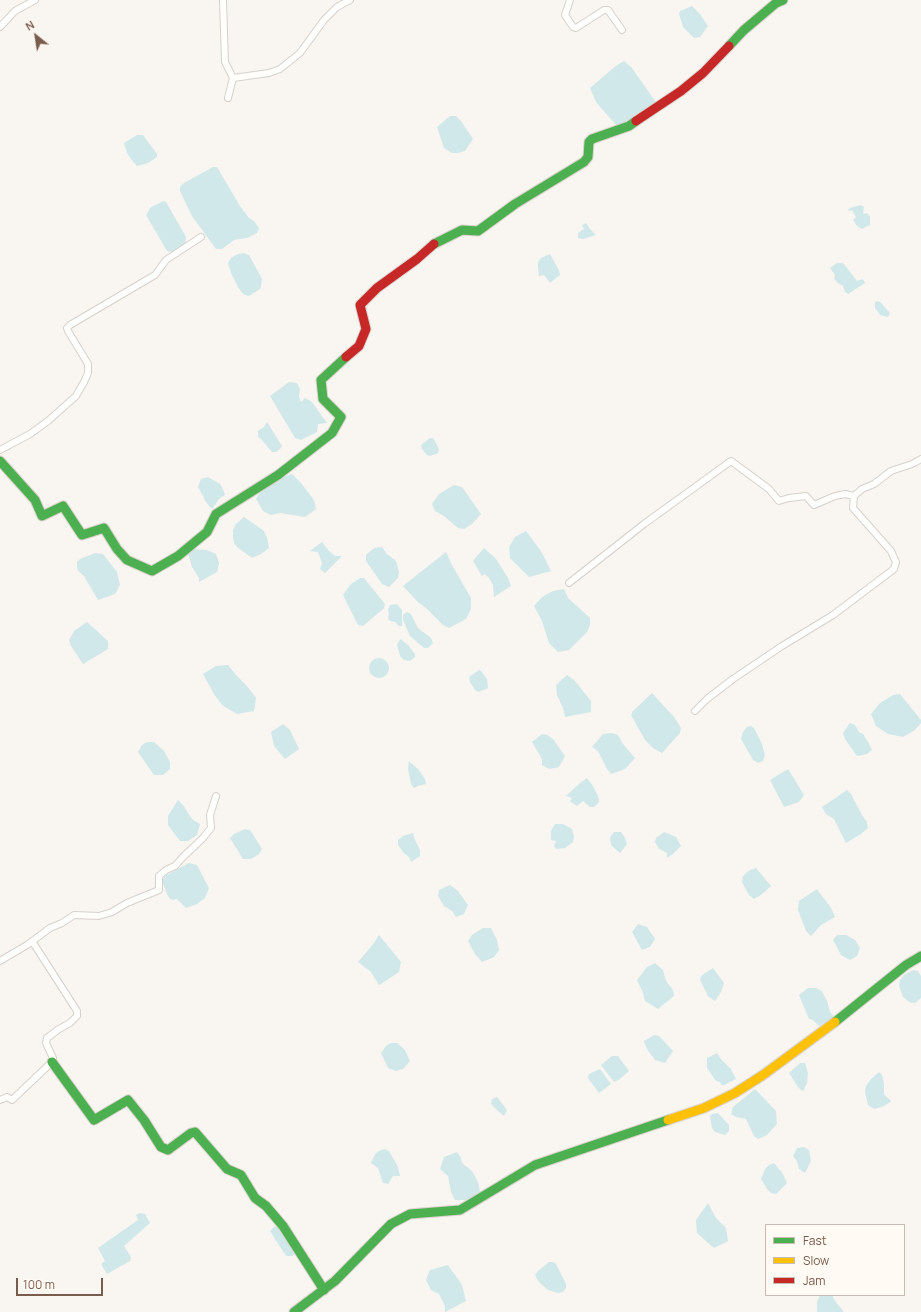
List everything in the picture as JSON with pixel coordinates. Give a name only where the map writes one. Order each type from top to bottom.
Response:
[{"type":"street","points":[[0,27],[15,11],[35,0]]},
{"type":"street","points":[[223,0],[225,62],[233,78],[228,98]]},
{"type":"street","points":[[233,78],[269,73],[280,69],[300,53],[324,20],[337,8],[350,0]]},
{"type":"street","points":[[570,0],[565,15],[573,27],[576,28],[600,12],[608,10],[622,30]]},
{"type":"street","points":[[0,461],[34,500],[42,516],[62,506],[82,535],[104,528],[127,560],[152,571],[178,556],[207,532],[216,514],[278,475],[332,433],[341,417],[323,399],[321,380],[359,346],[366,329],[360,305],[377,288],[417,259],[433,244],[462,230],[478,231],[515,204],[584,162],[588,157],[589,142],[592,139],[629,126],[681,92],[703,73],[744,30],[776,3],[783,0]]},
{"type":"street","points":[[0,450],[30,434],[48,421],[76,396],[84,382],[88,374],[88,364],[68,331],[67,328],[70,324],[155,274],[166,260],[201,237]]},
{"type":"street","points":[[695,711],[707,699],[733,679],[832,615],[894,569],[896,562],[892,551],[854,508],[854,496],[862,489],[874,484],[891,471],[912,464],[921,459]]},
{"type":"street","points":[[569,584],[644,524],[731,461],[769,488],[779,501],[806,496],[814,505],[835,496],[845,494],[854,496]]},
{"type":"street","points":[[0,961],[32,942],[50,928],[62,923],[74,915],[99,916],[112,912],[158,890],[159,876],[166,870],[175,866],[183,856],[202,840],[210,828],[210,815],[216,796]]},
{"type":"street","points":[[32,942],[76,1011],[77,1016],[70,1023],[47,1038],[46,1044],[53,1058],[52,1062],[94,1120],[128,1100],[144,1120],[161,1147],[168,1150],[191,1133],[195,1132],[227,1169],[241,1175],[255,1198],[266,1206],[283,1226],[324,1290]]},
{"type":"street","points":[[294,1312],[335,1281],[391,1224],[410,1214],[460,1210],[535,1165],[704,1108],[735,1093],[763,1075],[843,1016],[906,965],[921,956]]},
{"type":"street","points":[[0,1100],[7,1097],[12,1100],[52,1062]]},
{"type":"water","points":[[692,6],[700,14],[708,26],[700,37],[694,38],[683,27],[679,14],[680,11]]},
{"type":"water","points":[[624,61],[632,68],[655,101],[652,107],[630,122],[616,125],[596,102],[590,88],[617,65]]},
{"type":"water","points":[[450,116],[456,116],[461,121],[473,139],[465,151],[452,153],[444,148],[437,127]]},
{"type":"water","points":[[137,135],[143,135],[157,154],[157,157],[148,163],[137,166],[127,153],[124,143]]},
{"type":"water","points":[[213,167],[217,167],[240,206],[259,228],[257,233],[247,238],[234,240],[222,249],[216,249],[205,234],[192,216],[180,191],[180,187],[184,183]]},
{"type":"water","points":[[164,201],[186,237],[185,245],[177,251],[167,251],[146,215],[151,207]]},
{"type":"water","points":[[861,205],[864,207],[863,214],[867,213],[870,217],[870,225],[862,229],[857,226],[853,220],[856,217],[852,210],[848,210]]},
{"type":"water","points":[[586,223],[596,235],[583,239],[578,238],[578,233],[584,229],[582,225]]},
{"type":"water","points":[[243,253],[249,255],[262,279],[260,289],[249,296],[243,294],[238,287],[228,263],[231,258]]},
{"type":"water","points":[[550,254],[559,270],[560,275],[550,283],[544,275],[539,276],[538,262],[541,258]]},
{"type":"water","points":[[837,263],[843,263],[857,281],[863,279],[865,283],[848,294],[845,292],[843,286],[834,279],[835,275],[830,268]]},
{"type":"water","points":[[875,302],[880,302],[890,313],[888,317],[880,315],[875,308]]},
{"type":"water","points":[[289,382],[297,383],[300,389],[299,396],[301,402],[305,398],[312,402],[327,423],[318,424],[317,432],[301,440],[295,438],[270,396]]},
{"type":"water","points":[[267,422],[282,446],[276,452],[272,452],[258,437],[258,431],[264,427]]},
{"type":"water","points":[[430,438],[433,438],[439,449],[438,453],[430,456],[427,455],[422,449],[421,445]]},
{"type":"water","points":[[292,474],[314,500],[316,509],[305,517],[280,513],[271,515],[263,511],[256,499],[259,494],[278,479]]},
{"type":"water","points":[[208,477],[220,484],[225,495],[220,498],[212,509],[206,502],[198,487],[201,479]]},
{"type":"water","points":[[454,485],[462,487],[481,514],[472,524],[464,529],[458,528],[444,516],[435,511],[432,504],[439,494]]},
{"type":"water","points":[[244,517],[264,531],[269,548],[252,558],[234,543],[233,530],[236,524]]},
{"type":"water","points":[[526,531],[541,551],[551,571],[529,577],[510,558],[509,547],[515,537]]},
{"type":"water","points":[[322,542],[335,556],[342,556],[325,573],[320,569],[322,563],[318,552],[310,551]]},
{"type":"water","points":[[382,547],[387,554],[396,561],[399,572],[398,578],[389,587],[382,584],[366,561],[366,555],[374,548]]},
{"type":"water","points":[[484,548],[496,559],[508,578],[511,586],[494,597],[493,585],[489,578],[485,574],[482,576],[473,561]]},
{"type":"water","points":[[193,549],[207,550],[216,554],[219,563],[217,572],[199,582],[199,578],[192,567],[188,553]]},
{"type":"water","points":[[446,552],[471,598],[471,609],[466,619],[449,628],[443,625],[403,586]]},
{"type":"water","points":[[95,553],[103,554],[117,572],[120,585],[115,594],[98,600],[84,576],[78,571],[77,567],[77,562],[80,559]]},
{"type":"water","points":[[360,578],[364,578],[385,604],[384,608],[363,626],[358,625],[343,595],[351,584]]},
{"type":"water","points":[[564,589],[568,598],[590,618],[590,625],[587,632],[569,650],[558,652],[549,643],[542,621],[534,606],[542,597],[553,591]]},
{"type":"water","points":[[397,604],[402,610],[402,626],[390,621],[388,618],[388,610],[390,605]]},
{"type":"water","points":[[407,612],[411,614],[418,628],[431,638],[433,643],[428,648],[424,648],[410,636],[403,620],[403,615]]},
{"type":"water","points":[[87,622],[108,641],[108,649],[83,664],[71,646],[69,640],[74,631]]},
{"type":"water","points":[[401,639],[415,654],[415,657],[410,661],[404,660],[400,656],[397,645]]},
{"type":"water","points":[[379,658],[386,661],[389,668],[386,675],[379,678],[372,675],[369,668],[372,661]]},
{"type":"water","points":[[228,665],[256,698],[254,711],[237,714],[222,705],[203,674],[216,666]]},
{"type":"water","points":[[479,670],[487,679],[488,688],[479,692],[475,690],[469,677]]},
{"type":"water","points":[[567,675],[575,681],[591,701],[591,712],[565,717],[557,695],[556,685]]},
{"type":"water","points":[[652,693],[674,717],[681,728],[680,733],[662,753],[653,748],[645,740],[631,715],[633,711]]},
{"type":"water","points":[[900,694],[921,720],[921,723],[915,730],[903,737],[888,734],[876,726],[871,714],[880,703],[893,695]]},
{"type":"water","points":[[850,723],[855,725],[868,742],[872,750],[867,754],[856,755],[845,739],[843,733]]},
{"type":"water","points":[[283,724],[290,730],[299,749],[285,759],[274,746],[271,732]]},
{"type":"water","points":[[751,726],[754,728],[762,744],[765,755],[763,761],[758,763],[753,760],[741,739],[743,732],[747,727]]},
{"type":"water","points":[[611,733],[618,735],[623,744],[635,758],[625,769],[611,774],[598,751],[592,747],[603,734]]},
{"type":"water","points":[[542,734],[553,739],[565,756],[559,767],[549,769],[542,765],[542,759],[532,742]]},
{"type":"water","points":[[147,742],[154,742],[164,751],[170,762],[170,769],[163,775],[154,775],[138,752],[142,745]]},
{"type":"water","points":[[409,761],[419,770],[425,779],[426,784],[414,788],[411,784],[408,769]]},
{"type":"water","points":[[788,769],[804,795],[799,802],[784,807],[770,780]]},
{"type":"water","points":[[587,778],[598,796],[599,802],[594,807],[590,807],[583,801],[577,806],[570,801],[572,798],[566,796]]},
{"type":"water","points":[[847,790],[851,794],[867,822],[868,828],[846,843],[834,819],[826,814],[822,807]]},
{"type":"water","points":[[178,800],[192,819],[200,824],[197,835],[188,841],[180,841],[168,825],[168,816]]},
{"type":"water","points":[[555,824],[563,824],[572,829],[574,837],[573,842],[565,848],[556,849],[554,846],[556,841],[551,840],[551,831]]},
{"type":"water","points":[[245,829],[250,830],[262,849],[259,854],[251,859],[243,859],[230,838],[234,834]]},
{"type":"water","points":[[614,832],[621,832],[627,844],[620,853],[611,845],[610,837]]},
{"type":"water","points":[[664,832],[676,837],[681,846],[667,858],[667,853],[659,849],[655,842],[656,838]]},
{"type":"water","points":[[413,833],[420,850],[420,856],[411,862],[409,857],[398,845],[398,840],[403,836]]},
{"type":"water","points":[[189,863],[197,865],[209,888],[205,898],[197,904],[186,908],[177,899],[170,899],[162,881],[165,876]]},
{"type":"water","points":[[756,868],[771,886],[754,899],[749,895],[742,882],[743,876],[750,870]]},
{"type":"water","points":[[450,885],[458,891],[468,905],[464,914],[456,917],[452,911],[444,906],[438,896],[439,890]]},
{"type":"water","points":[[817,889],[831,908],[835,917],[821,925],[811,936],[806,931],[798,910],[799,901]]},
{"type":"water","points":[[638,924],[647,927],[655,939],[650,947],[642,950],[632,932]]},
{"type":"water","points":[[483,928],[491,928],[497,940],[499,950],[494,957],[482,962],[475,954],[468,941],[472,935]]},
{"type":"water","points":[[379,935],[401,962],[399,972],[379,985],[371,972],[358,962]]},
{"type":"water","points":[[837,935],[846,935],[855,940],[860,948],[857,956],[850,960],[841,955],[833,940]]},
{"type":"water","points":[[655,963],[663,970],[666,981],[673,990],[674,996],[658,1009],[645,1001],[637,980],[647,967]]},
{"type":"water","points":[[713,968],[724,983],[721,992],[715,1001],[708,996],[700,980],[701,976]]},
{"type":"water","points":[[913,970],[918,971],[921,976],[921,998],[915,1003],[911,1003],[903,997],[899,986],[900,980],[904,975]]},
{"type":"water","points":[[808,988],[816,988],[822,991],[830,1012],[835,1017],[819,1026],[813,1020],[809,1019],[799,995]]},
{"type":"water","points":[[654,1035],[659,1036],[673,1051],[665,1063],[655,1060],[644,1042]]},
{"type":"water","points":[[391,1043],[397,1043],[405,1050],[410,1061],[403,1069],[396,1071],[388,1068],[381,1053],[386,1046]]},
{"type":"water","points":[[717,1053],[731,1069],[736,1079],[722,1086],[720,1082],[716,1081],[707,1068],[707,1058]]},
{"type":"water","points":[[612,1056],[618,1056],[629,1071],[614,1082],[601,1065]]},
{"type":"water","points":[[800,1063],[805,1063],[808,1073],[807,1083],[803,1091],[798,1087],[789,1073]]},
{"type":"water","points":[[600,1069],[611,1084],[599,1093],[588,1078],[589,1074]]},
{"type":"water","points":[[879,1072],[882,1075],[884,1094],[891,1101],[882,1107],[874,1109],[868,1105],[865,1092],[866,1086]]},
{"type":"water","points":[[755,1089],[776,1111],[777,1124],[767,1135],[758,1139],[754,1136],[746,1119],[736,1117],[731,1114],[733,1107]]},
{"type":"water","points":[[497,1097],[507,1110],[504,1116],[491,1104],[492,1099]]},
{"type":"water","points":[[718,1113],[729,1125],[729,1131],[725,1135],[715,1132],[712,1128],[710,1117],[712,1114]]},
{"type":"water","points":[[804,1147],[809,1150],[811,1161],[805,1173],[799,1169],[797,1161],[793,1156],[797,1148]]},
{"type":"water","points":[[384,1149],[389,1151],[398,1167],[400,1176],[393,1176],[388,1184],[383,1183],[378,1168],[371,1163],[377,1152]]},
{"type":"water","points":[[457,1152],[462,1163],[472,1171],[478,1182],[480,1192],[468,1200],[455,1200],[451,1192],[448,1176],[440,1169],[444,1157]]},
{"type":"water","points":[[774,1163],[783,1174],[787,1183],[776,1194],[771,1193],[767,1189],[761,1179],[765,1169]]},
{"type":"water","points":[[708,1203],[716,1218],[726,1228],[728,1241],[714,1248],[697,1233],[696,1220]]},
{"type":"water","points":[[139,1213],[145,1214],[150,1223],[124,1246],[131,1257],[130,1261],[107,1274],[102,1266],[102,1263],[105,1261],[98,1248],[138,1220],[136,1215]]},
{"type":"water","points":[[280,1225],[297,1251],[292,1256],[287,1256],[284,1253],[270,1231],[274,1227]]},
{"type":"water","points":[[549,1262],[556,1264],[566,1284],[566,1288],[563,1292],[558,1293],[548,1290],[539,1282],[535,1275]]},
{"type":"water","points":[[448,1265],[462,1285],[466,1301],[445,1312],[445,1306],[439,1294],[431,1290],[426,1280],[430,1270]]},
{"type":"water","points":[[820,1296],[832,1296],[844,1312],[817,1312],[817,1302]]},
{"type":"traffic: fast","points":[[729,46],[744,30],[776,3],[783,0]]},
{"type":"traffic: fast","points":[[434,244],[462,230],[478,231],[515,204],[584,162],[588,157],[589,142],[592,139],[629,126],[636,121]]},
{"type":"traffic: fast","points":[[0,461],[35,500],[42,516],[63,506],[82,535],[104,528],[117,549],[127,560],[152,571],[178,556],[207,532],[216,514],[278,475],[332,433],[341,417],[323,399],[321,380],[346,357]]},
{"type":"traffic: fast","points":[[835,1022],[906,965],[921,956]]},
{"type":"traffic: fast","points":[[52,1062],[94,1120],[128,1100],[144,1120],[161,1147],[168,1150],[191,1133],[195,1132],[227,1169],[241,1175],[255,1198],[266,1206],[283,1226],[324,1290]]},
{"type":"traffic: fast","points":[[294,1312],[335,1281],[391,1224],[410,1214],[460,1210],[535,1165],[668,1120]]},
{"type":"traffic: slow","points":[[668,1120],[704,1108],[735,1093],[763,1075],[835,1022]]},
{"type":"traffic: jam","points":[[636,121],[681,91],[703,73],[729,46]]},
{"type":"traffic: jam","points":[[346,357],[359,346],[366,329],[360,305],[377,288],[417,259],[434,244]]}]
